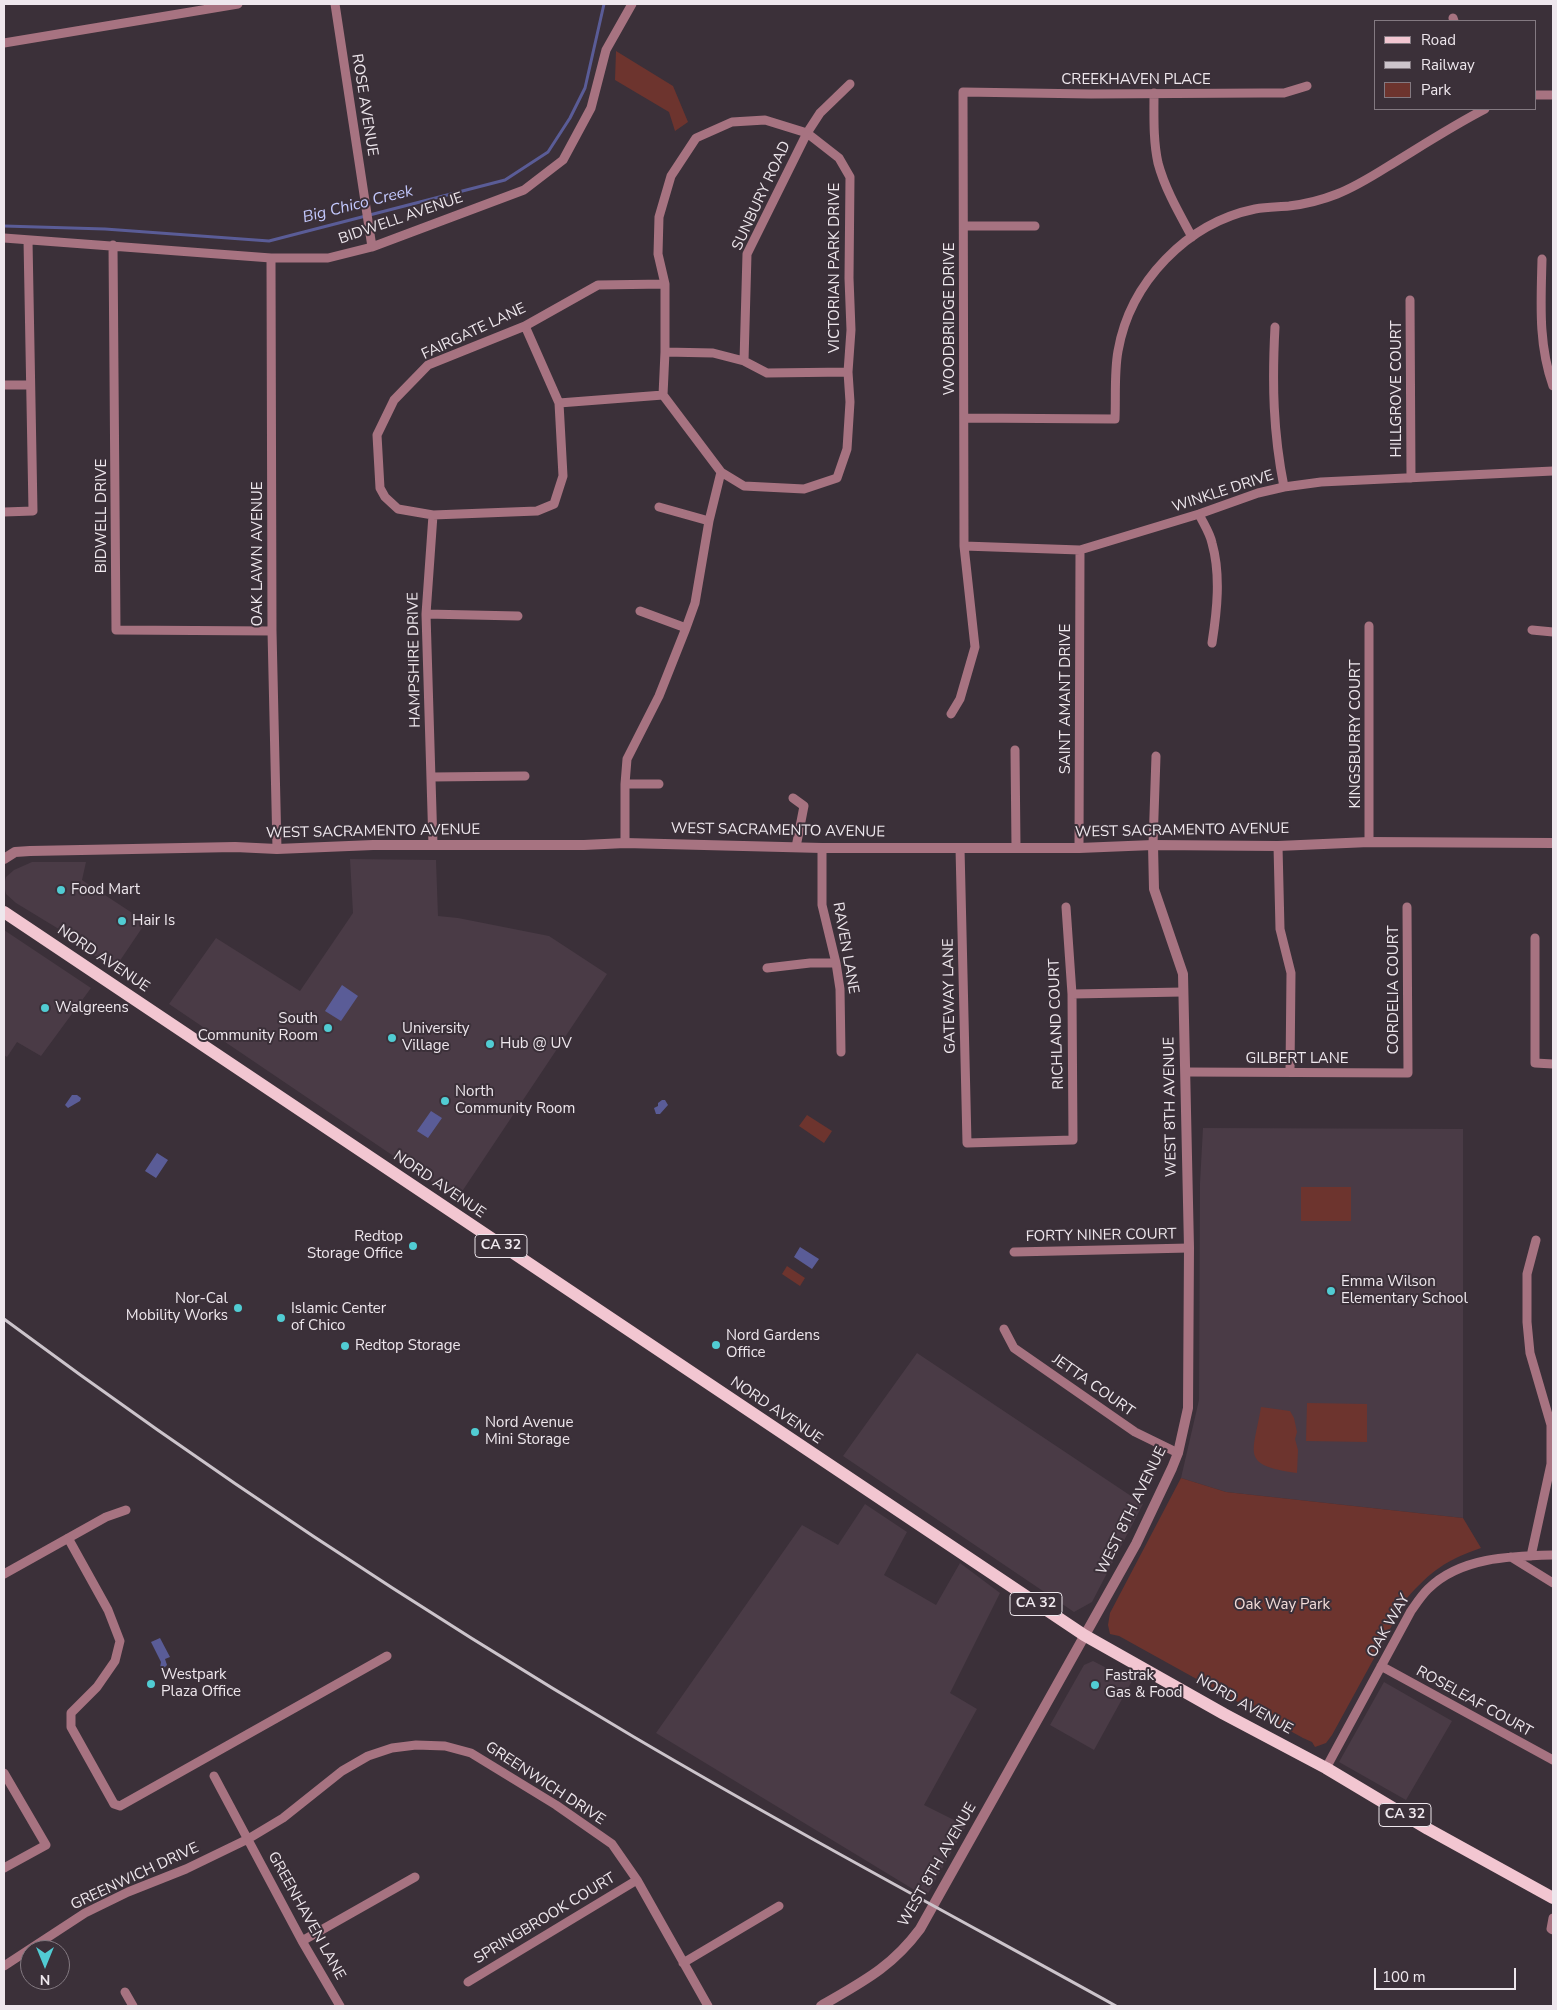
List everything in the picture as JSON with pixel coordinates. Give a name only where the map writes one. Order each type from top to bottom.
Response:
[{"type":"main road","name":"NORD AVENUE","points":[[4,912],[1084,1635],[1224,1714],[1326,1768],[1428,1829],[1553,1898]]},
{"type":"street","points":[[4,43],[238,4]]},
{"type":"street","name":"ROSE AVENUE","points":[[335,4],[372,247]]},
{"type":"street","name":"BIDWELL AVENUE","points":[[4,238],[271,258],[328,258],[372,247],[524,190],[563,160],[591,108],[606,50],[632,4]]},
{"type":"street","name":"SUNBURY ROAD","points":[[744,361],[747,254],[806,133],[820,113],[850,84]]},
{"type":"street","name":"CREEKHAVEN PLACE","points":[[964,92],[1091,94],[1284,93],[1307,86]]},
{"type":"street","name":"WOODBRIDGE DRIVE","points":[[950,714],[960,699],[975,647],[964,546],[964,92]]},
{"type":"street","points":[[1154,93],[1155,142],[1158,162],[1171,196],[1192,237]]},
{"type":"street","points":[[1537,95],[1553,95]]},
{"type":"street","points":[[965,418],[1116,419],[1116,368],[1124,327],[1146,282],[1161,263],[1192,237],[1237,214],[1256,209],[1305,204],[1347,190],[1482,110]]},
{"type":"street","name":"VICTORIAN PARK DRIVE","points":[[765,120],[806,133],[839,158],[850,177],[849,278],[851,330],[848,372],[850,402],[847,449],[837,478],[804,489],[744,486],[721,472],[663,395],[665,284],[658,254],[659,217],[671,176],[696,138],[732,122],[765,120]]},
{"type":"street","points":[[964,226],[1035,226]]},
{"type":"street","points":[[4,512],[34,511],[28,240]]},
{"type":"street","name":"BIDWELL DRIVE","points":[[113,245],[116,630],[272,631]]},
{"type":"street","name":"OAK LAWN AVENUE","points":[[271,258],[272,631],[277,849]]},
{"type":"street","points":[[1542,259],[1542,339],[1553,386]]},
{"type":"street","name":"FAIRGATE LANE","points":[[433,514],[398,509],[385,498],[380,488],[377,435],[394,400],[428,365],[525,326],[598,286],[665,284]]},
{"type":"street","name":"HILLGROVE COURT","points":[[1410,300],[1411,478]]},
{"type":"street","points":[[433,514],[537,511],[554,504],[563,476],[559,403],[525,326]]},
{"type":"street","points":[[1275,327],[1273,412],[1284,487]]},
{"type":"street","points":[[665,352],[713,353],[744,361],[767,372],[848,372]]},
{"type":"street","points":[[4,385],[30,384]]},
{"type":"street","points":[[559,403],[663,395]]},
{"type":"street","name":"WINKLE DRIVE","points":[[964,546],[1080,550],[1199,514],[1240,499],[1284,487],[1322,482],[1553,471]]},
{"type":"street","points":[[625,843],[624,784],[627,759],[659,696],[686,628],[694,603],[709,520],[721,472]]},
{"type":"street","points":[[659,507],[709,520]]},
{"type":"street","name":"HAMPSHIRE DRIVE","points":[[433,514],[426,614],[433,845]]},
{"type":"street","points":[[1199,514],[1212,542],[1217,572],[1216,618],[1212,643]]},
{"type":"street","name":"SAINT AMANT DRIVE","points":[[1079,848],[1080,550]]},
{"type":"street","points":[[640,611],[686,628]]},
{"type":"street","points":[[426,614],[518,616]]},
{"type":"street","name":"KINGSBURRY COURT","points":[[1369,842],[1370,626]]},
{"type":"street","points":[[1532,630],[1553,632]]},
{"type":"street","points":[[1015,750],[1016,847]]},
{"type":"street","points":[[1153,845],[1156,756]]},
{"type":"street","points":[[432,777],[525,776]]},
{"type":"street","points":[[624,784],[659,784]]},
{"type":"street","points":[[793,798],[804,806],[796,847]]},
{"type":"street","name":"WEST SACRAMENTO AVENUE","points":[[4,859],[15,852],[236,847],[277,849],[373,844],[584,845],[625,843],[822,848],[1079,848],[1153,845],[1278,846],[1369,842],[1553,842]]},
{"type":"street","name":"WEST 8TH AVENUE","points":[[821,2006],[882,1969],[899,1955],[920,1929],[1136,1544],[1178,1453],[1188,1408],[1189,1248],[1183,974],[1154,889],[1153,845]]},
{"type":"street","points":[[1278,846],[1280,929],[1292,973],[1290,1072]]},
{"type":"street","name":"RAVEN LANE","points":[[822,848],[822,905],[836,963],[840,989],[841,1052]]},
{"type":"street","name":"GATEWAY LANE","points":[[960,848],[967,1143],[1073,1140]]},
{"type":"street","name":"RICHLAND COURT","points":[[1066,907],[1072,994],[1073,1140]]},
{"type":"street","name":"CORDELIA COURT","points":[[1407,907],[1408,1073]]},
{"type":"street","points":[[1535,938],[1535,1064],[1553,1064]]},
{"type":"street","points":[[767,968],[836,963]]},
{"type":"street","points":[[1072,994],[1183,992]]},
{"type":"street","name":"GILBERT LANE","points":[[1186,1072],[1408,1073]]},
{"type":"street","points":[[1531,1556],[1551,1464],[1552,1425],[1530,1353],[1527,1274],[1536,1240]]},
{"type":"street","name":"FORTY NINER COURT","points":[[1014,1252],[1189,1248]]},
{"type":"street","name":"JETTA COURT","points":[[1004,1328],[1014,1348],[1135,1432],[1178,1453]]},
{"type":"street","points":[[4,1574],[106,1516],[126,1510]]},
{"type":"street","points":[[68,1538],[108,1610],[120,1641],[116,1661],[97,1687],[71,1713],[71,1727],[114,1804],[120,1806],[387,1656]]},
{"type":"street","name":"OAK WAY","points":[[1326,1768],[1411,1611],[1428,1589],[1466,1566],[1488,1560],[1553,1555]]},
{"type":"street","points":[[1510,1557],[1553,1583]]},
{"type":"street","name":"ROSELEAF COURT","points":[[1382,1666],[1553,1760]]},
{"type":"street","name":"GREENWICH DRIVE","points":[[4,1966],[85,1912],[128,1892],[186,1869],[248,1839],[283,1818],[342,1771],[368,1756],[392,1748],[416,1745],[445,1746],[471,1753],[556,1805],[612,1844],[637,1880],[708,2006]]},
{"type":"street","points":[[4,1773],[46,1845],[4,1868]]},
{"type":"street","name":"GREENHAVEN LANE","points":[[214,1776],[302,1941],[340,2006]]},
{"type":"street","points":[[302,1941],[415,1877]]},
{"type":"street","name":"SPRINGBROOK COURT","points":[[468,1982],[637,1880]]},
{"type":"street","points":[[683,1963],[779,1906]]},
{"type":"street","points":[[1552,1929],[1553,1918]]},
{"type":"street","points":[[125,1992],[133,2006]]},
{"type":"shaded area","name":"University Village","points":[[350,859],[436,860],[438,916],[458,918],[549,936],[607,974],[457,1199],[169,1004],[216,938],[300,991],[353,913]]},
{"type":"shaded area","points":[[32,862],[86,862],[82,880],[146,922],[115,968],[87,951],[85,945],[16,903],[6,894],[4,885],[6,877],[14,870]]},
{"type":"shaded area","points":[[4,930],[91,988],[41,1056],[17,1042],[7,1057],[4,1055]]},
{"type":"shaded area","name":"Emma Wilson Elementary School","points":[[1203,1128],[1463,1129],[1463,1518],[1226,1492],[1181,1478],[1199,1400],[1200,1183]]},
{"type":"shaded area","points":[[917,1353],[1143,1504],[1092,1602],[1074,1612],[843,1456]]},
{"type":"shaded area","points":[[865,1504],[907,1532],[884,1575],[936,1605],[960,1563],[1000,1593],[950,1693],[977,1709],[924,1805],[966,1826],[926,1897],[656,1733],[802,1525],[838,1545]]},
{"type":"shaded area","points":[[1093,1661],[1132,1681],[1094,1750],[1050,1725],[1084,1665]]},
{"type":"shaded area","points":[[1384,1682],[1452,1721],[1406,1800],[1339,1762]]},
{"type":"green space","points":[[616,51],[673,86],[688,122],[675,131],[669,112],[615,80]]},
{"type":"green space","points":[[807,1115],[832,1131],[824,1143],[799,1126]]},
{"type":"green space","points":[[1301,1187],[1351,1187],[1351,1221],[1301,1221]]},
{"type":"green space","points":[[787,1266],[805,1278],[800,1286],[782,1274]]},
{"type":"green space","points":[[1307,1403],[1367,1404],[1367,1442],[1306,1441]]},
{"type":"green space","points":[[1261,1407],[1290,1411],[1294,1418],[1297,1432],[1295,1439],[1298,1450],[1297,1473],[1266,1466],[1258,1461],[1254,1447]]},
{"type":"green space","name":"Oak Way Park","points":[[1181,1478],[1226,1492],[1463,1518],[1481,1548],[1458,1557],[1440,1567],[1407,1598],[1332,1735],[1326,1743],[1315,1747],[1312,1742],[1119,1636],[1110,1634],[1108,1625],[1110,1613]]},
{"type":"water","points":[[342,985],[358,996],[341,1021],[325,1011]]},
{"type":"water","points":[[72,1095],[77,1095],[81,1098],[80,1101],[68,1108],[65,1105]]},
{"type":"water","points":[[662,1100],[665,1100],[668,1105],[660,1114],[656,1114],[654,1108]]},
{"type":"water","points":[[431,1111],[442,1118],[428,1138],[417,1131]]},
{"type":"water","points":[[157,1153],[168,1160],[156,1178],[145,1171]]},
{"type":"water","points":[[800,1247],[819,1259],[812,1269],[794,1257]]},
{"type":"water","points":[[160,1638],[170,1657],[165,1659],[167,1665],[163,1669],[160,1668],[161,1662],[151,1642]]},
{"type":"waterway","name":"Big Chico Creek","points":[[4,226],[105,229],[269,241],[505,180],[548,152],[570,118],[585,88],[604,4]]},
{"type":"railway","points":[[4,1319],[157,1430],[313,1536],[472,1639],[693,1772],[1116,2006]]},
{"type":"place","name":"Food Mart","points":[[61,890]]},
{"type":"place","name":"Hair Is","points":[[122,921]]},
{"type":"place","name":"Walgreens","points":[[45,1008]]},
{"type":"place","name":"South Community Room","points":[[328,1028]]},
{"type":"place","name":"University Village","points":[[392,1038]]},
{"type":"place","name":"Hub @ UV","points":[[490,1044]]},
{"type":"place","name":"North Community Room","points":[[445,1101]]},
{"type":"place","name":"Redtop Storage Office","points":[[413,1246]]},
{"type":"place","name":"Emma Wilson Elementary School","points":[[1331,1291]]},
{"type":"place","name":"Nor-Cal Mobility Works","points":[[238,1308]]},
{"type":"place","name":"Islamic Center of Chico","points":[[281,1318]]},
{"type":"place","name":"Nord Gardens Office","points":[[716,1345]]},
{"type":"place","name":"Redtop Storage","points":[[345,1346]]},
{"type":"place","name":"Nord Avenue Mini Storage","points":[[475,1432]]},
{"type":"place","name":"Westpark Plaza Office","points":[[151,1684]]},
{"type":"place","name":"Fastrak Gas & Food","points":[[1095,1685]]}]
